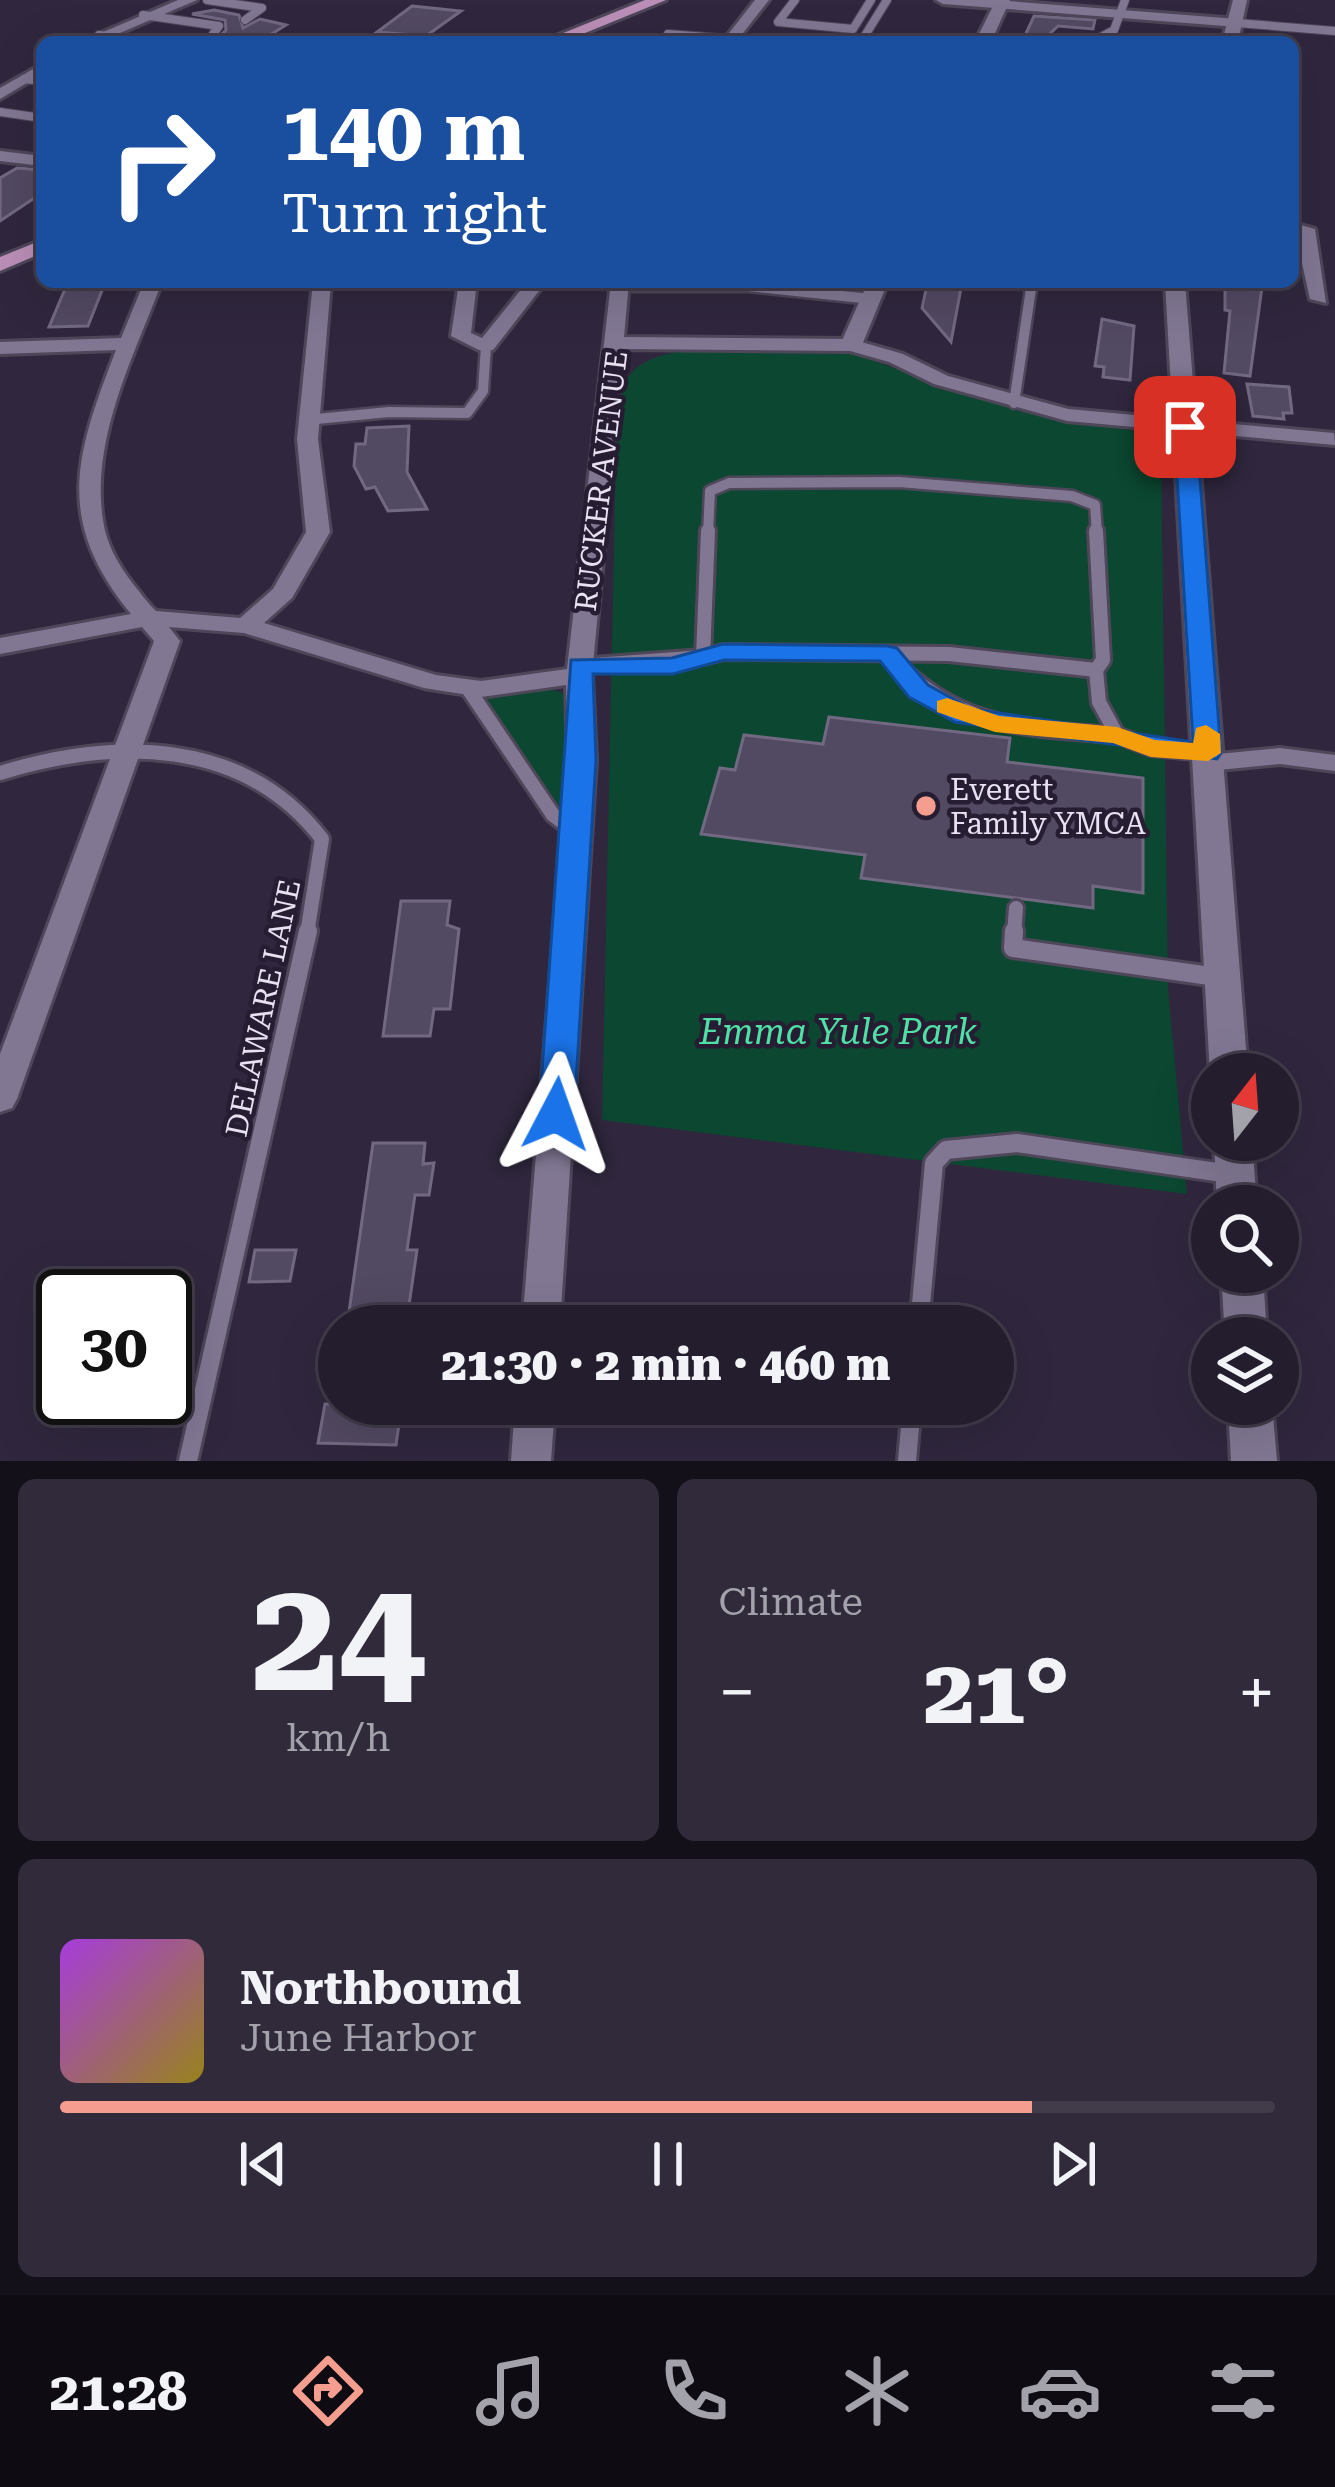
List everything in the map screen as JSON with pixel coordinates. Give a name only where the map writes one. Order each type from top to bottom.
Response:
[{"type":"main road","points":[[565,36],[659,0]]},
{"type":"main road","points":[[1232,36],[1240,0]]},
{"type":"main road","points":[[986,36],[1002,2]]},
{"type":"main road","points":[[4,261],[36,248]]},
{"type":"main road","points":[[1175,288],[1227,1053]]},
{"type":"main road","points":[[850,344],[874,290]]},
{"type":"main road","points":[[1251,1425],[1254,1461]]},
{"type":"street","points":[[99,36],[190,0]]},
{"type":"street","points":[[734,36],[762,0]]},
{"type":"street","points":[[944,0],[1123,7],[1237,23]]},
{"type":"street","points":[[0,94],[36,72]]},
{"type":"street","points":[[0,156],[36,160]]},
{"type":"street","points":[[1299,228],[1306,229],[1319,299]]},
{"type":"street","points":[[0,1099],[166,640],[102,556],[90,520],[97,440],[151,288]]},
{"type":"street","points":[[246,626],[284,593],[318,532],[310,497],[306,420],[321,288]]},
{"type":"street","points":[[467,288],[460,336],[487,346],[532,288]]},
{"type":"street","points":[[619,290],[663,334],[716,344]]},
{"type":"street","name":"RUCKER AVENUE","points":[[543,1305],[577,832],[580,670],[619,290]]},
{"type":"street","points":[[0,348],[130,344]]},
{"type":"street","points":[[617,344],[850,344],[1014,403],[1067,416],[1334,439]]},
{"type":"street","points":[[0,646],[149,618],[246,626],[433,682],[466,687],[580,670]]},
{"type":"street","points":[[1208,758],[1280,757],[1335,763]]},
{"type":"street","points":[[531,1461],[534,1425]]},
{"type":"lane","points":[[207,0],[262,8],[245,20]]},
{"type":"lane","points":[[795,0],[778,22],[853,29],[872,0]]},
{"type":"lane","points":[[865,36],[886,0]]},
{"type":"lane","points":[[1103,36],[1114,30],[1123,7]]},
{"type":"lane","points":[[143,15],[220,28],[213,34]]},
{"type":"lane","points":[[1237,23],[1335,31]]},
{"type":"lane","points":[[668,34],[686,36]]},
{"type":"lane","points":[[24,79],[36,80]]},
{"type":"lane","points":[[0,112],[36,117]]},
{"type":"lane","points":[[619,290],[662,288]]},
{"type":"lane","points":[[832,288],[874,290]]},
{"type":"lane","points":[[1014,403],[1031,288]]},
{"type":"lane","points":[[306,420],[467,413],[475,408],[490,374],[487,346]]},
{"type":"lane","points":[[703,658],[710,491],[729,483],[899,482],[1072,496],[1095,505],[1103,660],[1096,670],[1100,702],[1117,735]]},
{"type":"lane","points":[[580,670],[673,666],[723,652],[887,654],[1096,670]]},
{"type":"lane","points":[[887,654],[919,691],[964,716],[1117,735],[1151,748],[1208,758]]},
{"type":"lane","points":[[466,687],[554,815],[577,832]]},
{"type":"lane","name":"DELAWARE LANE","points":[[0,773],[48,759],[127,752],[197,761],[251,778],[293,804],[322,839],[320,879],[188,1461]]},
{"type":"lane","points":[[1016,908],[1012,948],[1222,978]]},
{"type":"lane","points":[[921,1305],[934,1163],[953,1147],[1018,1143],[1235,1174]]},
{"type":"lane","points":[[907,1461],[910,1425]]},
{"type":"green space","name":"Emma Yule Park","points":[[723,347],[853,354],[1023,412],[1147,433],[1161,443],[1168,989],[1187,1194],[602,1120],[617,403],[623,386],[643,363],[673,353]]},
{"type":"green space","points":[[546,688],[570,695],[564,813],[484,699]]},
{"type":"building","points":[[412,6],[461,11],[426,36],[377,32]]},
{"type":"building","points":[[214,10],[239,15],[243,28],[260,19],[286,25],[269,36],[220,36],[226,30],[225,20],[192,14]]},
{"type":"building","points":[[1034,16],[1095,20],[1093,29],[1058,26],[1047,36],[1025,36]]},
{"type":"building","points":[[17,168],[36,170],[36,197],[0,221],[0,178]]},
{"type":"building","points":[[103,288],[88,326],[49,327],[65,289]]},
{"type":"building","points":[[926,288],[961,288],[951,342],[922,308]]},
{"type":"building","points":[[1225,288],[1262,288],[1250,376],[1224,373],[1230,311],[1225,310]]},
{"type":"building","points":[[1102,319],[1134,326],[1130,380],[1103,377],[1104,367],[1095,366]]},
{"type":"building","points":[[1247,384],[1289,387],[1292,413],[1283,413],[1284,419],[1253,416]]},
{"type":"building","points":[[409,426],[407,472],[427,509],[388,511],[375,487],[366,489],[354,466],[356,444],[365,444],[367,428]]},
{"type":"building","name":"Everett Family YMCA","points":[[829,717],[1010,738],[1007,762],[1143,778],[1143,893],[1093,886],[1093,908],[861,878],[865,855],[701,834],[720,768],[735,770],[744,735],[823,744]]},
{"type":"building","points":[[401,901],[450,901],[447,925],[459,929],[450,1009],[434,1009],[430,1036],[383,1036]]},
{"type":"building","points":[[373,1143],[425,1143],[423,1164],[434,1163],[429,1195],[415,1195],[407,1250],[417,1250],[409,1305],[350,1305]]},
{"type":"building","points":[[255,1250],[296,1250],[290,1281],[249,1282]]},
{"type":"building","points":[[321,1425],[399,1425],[396,1445],[318,1443]]},
{"type":"slow traffic","points":[[947,706],[995,724],[1117,735],[1151,748],[1208,753],[1206,734]]},
{"type":"place","name":"Everett Family YMCA","points":[[926,806]]},
{"type":"route","points":[[556,1114],[582,760],[580,666],[673,666],[723,652],[887,654],[919,691],[964,716],[995,724],[1117,735],[1151,748],[1208,753],[1185,427]]}]
